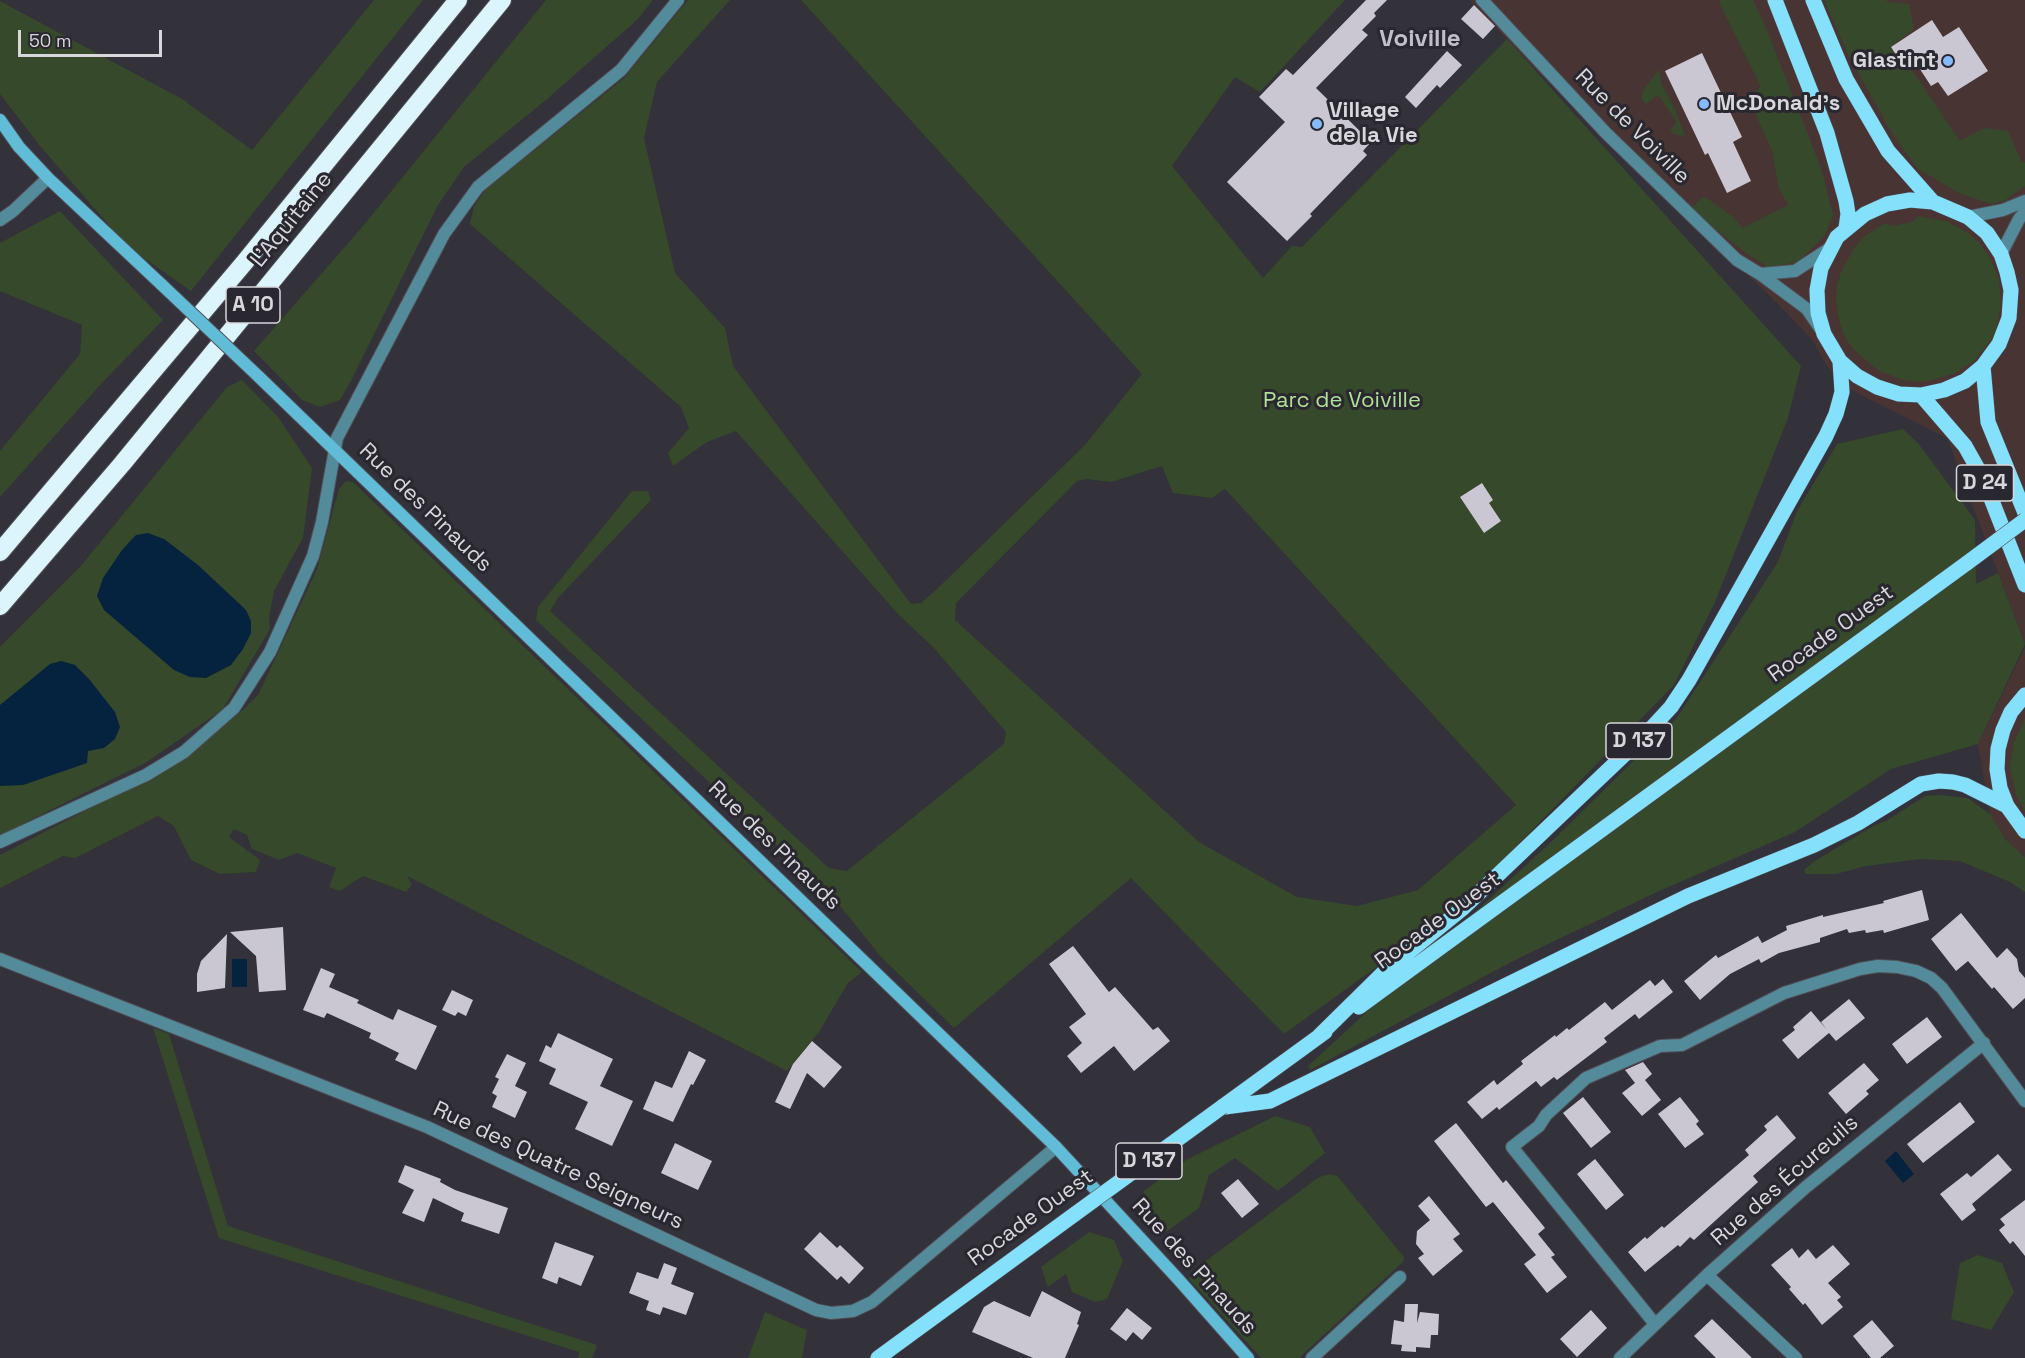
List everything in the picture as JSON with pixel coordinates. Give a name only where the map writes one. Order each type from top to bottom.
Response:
[{"type":"highway","name":"L'Aquitaine","points":[[0,552],[244,262],[458,0]]},
{"type":"highway","name":"L'Aquitaine","points":[[0,606],[130,456],[502,0]]},
{"type":"main road","points":[[1775,0],[1827,134],[1846,201],[1848,214],[1846,228]]},
{"type":"main road","points":[[1813,0],[1846,79],[1888,151],[1934,202]]},
{"type":"main road","points":[[1910,200],[1934,202],[1968,216],[1987,233],[2001,254],[2011,290],[2009,318],[1999,344],[1983,366],[1965,381],[1944,390],[1922,394],[1899,394],[1877,387],[1857,376],[1840,361],[1824,334],[1818,313],[1817,290],[1821,268],[1830,248],[1846,228],[1865,214],[1887,204],[1910,200]]},
{"type":"main road","points":[[2011,290],[2025,297]]},
{"type":"main road","name":"D 137","points":[[1319,1036],[1383,973],[1462,909],[1522,853],[1646,734],[1671,706],[1689,680],[1826,436],[1836,414],[1842,392],[1840,361]]},
{"type":"main road","name":"D 24","points":[[1983,366],[1988,422],[2025,513]]},
{"type":"main road","name":"D 24","points":[[1922,394],[1965,446],[1983,478],[2025,585]]},
{"type":"main road","name":"Rocade Ouest","points":[[878,1358],[2025,520]]},
{"type":"main road","points":[[2025,695],[2011,712],[2002,730],[1997,769],[2000,788],[2007,806],[2025,831]]},
{"type":"main road","name":"D 137","points":[[1222,1107],[1270,1101],[1688,896],[1815,844],[1858,823],[1921,784],[1939,781],[1965,785],[2007,806]]},
{"type":"street","points":[[0,842],[146,775],[184,752],[234,708],[270,652],[313,556],[322,522],[337,438],[438,244],[478,187],[621,70],[678,0]]},
{"type":"street","name":"Rue de Voiville","points":[[1482,0],[1606,133],[1737,260],[1807,309],[1824,334]]},
{"type":"street","name":"Rue des Pinauds","points":[[0,120],[19,147],[48,178],[258,376],[1056,1147],[1248,1358]]},
{"type":"street","points":[[0,220],[48,178]]},
{"type":"street","points":[[1968,216],[2003,210],[2025,201]]},
{"type":"street","points":[[2001,254],[2025,212]]},
{"type":"street","points":[[1760,274],[1796,271],[1830,248]]},
{"type":"street","name":"Rue des Quatre Seigneurs","points":[[0,959],[427,1126],[816,1310],[831,1313],[853,1311],[872,1302],[1056,1147]]},
{"type":"street","points":[[1655,1324],[1512,1147],[1539,1126],[1546,1115],[1586,1078],[1660,1046],[1682,1045],[1784,993],[1842,974],[1878,966],[1916,971],[1931,978],[1942,988],[2025,1101]]},
{"type":"street","name":"Rue des Écureuils","points":[[1620,1358],[1707,1275],[1806,1187],[1984,1043]]},
{"type":"street","points":[[1707,1275],[1796,1358]]},
{"type":"street","points":[[1312,1358],[1400,1278]]},
{"type":"shaded area","points":[[1470,0],[2025,0],[2025,644],[1947,438],[1843,386],[1825,363],[1813,341],[1785,311],[1539,73]]},
{"type":"shaded area","points":[[2025,647],[2025,857],[2006,840],[1990,814],[1978,744]]},
{"type":"green space","points":[[374,0],[423,0],[191,291],[128,247],[40,146],[0,94],[0,1],[182,99],[252,150]]},
{"type":"green space","points":[[546,0],[653,0],[637,20],[546,100],[464,167],[438,205],[340,400],[320,407],[302,400],[254,351],[363,226]]},
{"type":"green space","name":"Parc de Voiville","points":[[688,0],[730,0],[657,82],[644,138],[675,273],[725,328],[733,366],[911,604],[921,603],[937,589],[1085,445],[1142,374],[801,0],[1345,0],[1260,92],[1235,77],[1172,166],[1263,278],[1292,246],[1302,247],[1507,39],[1801,366],[1788,418],[1715,602],[1674,685],[1450,914],[1284,1034],[1131,878],[954,1028],[881,957],[837,902],[536,620],[538,607],[632,491],[648,491],[651,500],[558,598],[550,611],[829,868],[847,871],[1004,744],[1006,732],[934,648],[898,614],[736,431],[707,442],[673,466],[668,453],[689,428],[681,407],[470,224],[474,206],[485,190],[624,78]],"holes":[[[1162,466],[1173,493],[1212,498],[1225,489],[1516,805],[1418,890],[1357,906],[1297,897],[1199,842],[955,620],[956,603],[1077,481],[1086,479],[1111,482]]]},
{"type":"green space","points":[[1721,0],[1753,0],[1821,168],[1833,215],[1825,235],[1798,262],[1768,267],[1746,253],[1690,209],[1704,196],[1733,217],[1743,228],[1788,205],[1778,186],[1772,150],[1748,98],[1761,87],[1719,2]]},
{"type":"green space","points":[[1824,0],[1885,0],[1909,4],[1914,29],[1891,47],[1905,68],[1909,66],[1960,141],[1984,128],[2008,131],[2021,161],[2025,163],[2025,186],[2004,201],[1991,204],[1959,193],[1918,169],[1891,132],[1848,54]]},
{"type":"green space","points":[[1659,69],[1662,85],[1675,109],[1685,136],[1674,134],[1670,130],[1677,122],[1658,95],[1646,104],[1641,98],[1644,89]]},
{"type":"green space","points":[[60,211],[163,320],[101,384],[0,497],[0,451],[80,354],[82,325],[0,291],[0,243]]},
{"type":"green space","points":[[1918,216],[1948,222],[1971,235],[1981,245],[1989,256],[1999,279],[2001,305],[1996,330],[1974,361],[1953,374],[1916,382],[1879,371],[1849,344],[1842,330],[1836,301],[1841,272],[1854,248],[1864,237],[1885,223],[1892,226],[1913,222]]},
{"type":"green space","points":[[242,380],[278,417],[312,468],[303,538],[274,591],[269,617],[270,629],[223,709],[147,762],[0,835],[0,647],[80,567],[227,387]]},
{"type":"green space","points":[[1903,429],[1918,443],[1975,520],[1976,584],[1998,573],[2025,644],[1978,744],[1891,769],[1795,832],[1657,892],[1517,959],[1310,1070],[1308,1066],[1550,843],[1676,719],[1778,562],[1797,511],[1837,444]]},
{"type":"green space","points":[[346,481],[353,482],[862,972],[848,983],[819,1032],[787,1071],[407,876],[412,885],[406,892],[363,876],[340,891],[329,887],[336,868],[297,853],[279,860],[252,849],[247,835],[234,829],[229,837],[260,860],[256,872],[220,874],[191,860],[174,826],[158,816],[75,858],[63,856],[0,888],[0,855],[185,759],[258,695],[317,569],[339,489]]},
{"type":"green space","points":[[2025,718],[2025,811],[2016,795],[2010,768],[2014,742]]},
{"type":"green space","points":[[1925,796],[1968,798],[1990,814],[2006,840],[2025,857],[2025,892],[2010,882],[1960,861],[1921,859],[1866,866],[1836,874],[1806,874],[1804,870],[1813,862],[1875,825],[1886,821]]},
{"type":"green space","points":[[153,1028],[169,1034],[228,1226],[597,1345],[592,1358],[578,1358],[579,1352],[219,1238]]},
{"type":"green space","points":[[1275,1116],[1310,1127],[1325,1153],[1278,1191],[1235,1158],[1209,1175],[1199,1208],[1166,1232],[1144,1208],[1144,1191],[1186,1160]]},
{"type":"green space","points":[[1330,1174],[1337,1176],[1344,1184],[1404,1257],[1403,1262],[1299,1358],[1261,1358],[1189,1279],[1191,1272],[1319,1177]]},
{"type":"green space","points":[[1089,1232],[1114,1240],[1123,1261],[1107,1299],[1095,1302],[1072,1292],[1066,1274],[1048,1287],[1041,1267]]},
{"type":"green space","points":[[1978,1255],[2002,1263],[2014,1292],[1991,1330],[1951,1319],[1960,1263]]},
{"type":"green space","points":[[765,1312],[807,1330],[802,1358],[748,1358]]},
{"type":"water","points":[[148,533],[164,539],[198,565],[246,610],[251,621],[251,633],[231,665],[206,678],[190,677],[174,670],[104,610],[97,596],[103,578],[122,550],[136,535]]},
{"type":"water","points":[[61,661],[75,665],[115,712],[120,727],[115,739],[104,748],[88,751],[87,763],[23,785],[0,786],[0,705],[50,664]]},
{"type":"water","points":[[232,959],[247,959],[247,987],[232,987]]},
{"type":"water","points":[[1896,1151],[1914,1174],[1903,1183],[1885,1161]]},
{"type":"building","name":"Village de la Vie","points":[[1366,0],[1387,0],[1362,30],[1368,35],[1316,88],[1371,142],[1363,151],[1367,155],[1287,241],[1227,182],[1285,122],[1259,97],[1286,69],[1293,75]]},
{"type":"building","points":[[1474,5],[1495,26],[1483,39],[1461,19]]},
{"type":"building","name":"Glastint","points":[[1932,20],[1943,37],[1959,27],[1988,71],[1948,96],[1938,82],[1931,86],[1912,57],[1902,64],[1891,47]]},
{"type":"building","points":[[1447,51],[1462,65],[1440,88],[1437,85],[1416,108],[1405,97]]},
{"type":"building","name":"McDonald's","points":[[1702,53],[1742,137],[1733,142],[1751,181],[1727,193],[1708,153],[1705,155],[1665,71]]},
{"type":"building","points":[[1482,483],[1493,500],[1489,503],[1501,521],[1484,533],[1460,497]]},
{"type":"building","points":[[1922,890],[1929,920],[1884,933],[1883,930],[1866,933],[1865,930],[1849,933],[1847,929],[1820,938],[1820,942],[1779,953],[1761,963],[1759,959],[1730,974],[1700,1000],[1684,981],[1716,955],[1718,958],[1758,936],[1762,943],[1787,930],[1786,926],[1823,915],[1823,917],[1884,903],[1883,901]]},
{"type":"building","points":[[1961,913],[1997,958],[2007,948],[2017,959],[2019,971],[2025,978],[2025,998],[2013,1009],[1968,961],[1956,971],[1931,939]]},
{"type":"building","points":[[283,927],[286,990],[259,992],[256,956],[230,932]]},
{"type":"building","points":[[227,934],[225,988],[197,992],[197,974],[201,961]]},
{"type":"building","points":[[1073,946],[1109,992],[1115,987],[1153,1030],[1158,1027],[1170,1041],[1134,1071],[1114,1046],[1081,1073],[1067,1056],[1082,1043],[1069,1027],[1086,1014],[1049,964]]},
{"type":"building","points":[[321,968],[335,974],[329,987],[359,1000],[357,1003],[393,1020],[398,1009],[437,1026],[416,1070],[395,1060],[399,1053],[369,1038],[371,1033],[327,1013],[324,1018],[303,1010]]},
{"type":"building","points":[[1663,979],[1673,992],[1639,1019],[1635,1014],[1604,1038],[1607,1042],[1557,1080],[1554,1077],[1541,1087],[1536,1081],[1499,1110],[1497,1107],[1482,1119],[1467,1102],[1494,1080],[1497,1085],[1523,1064],[1521,1061],[1555,1035],[1556,1037],[1567,1028],[1569,1030],[1605,1002],[1612,1010],[1650,980],[1655,986]]},
{"type":"building","points":[[452,990],[473,1000],[466,1016],[458,1012],[455,1016],[442,1010]]},
{"type":"building","points":[[1849,999],[1865,1018],[1836,1041],[1829,1033],[1798,1059],[1782,1040],[1795,1030],[1793,1027],[1811,1011],[1827,1030],[1821,1022]]},
{"type":"building","points":[[1927,1017],[1942,1037],[1907,1064],[1892,1044]]},
{"type":"building","points":[[558,1033],[613,1059],[600,1086],[633,1101],[612,1146],[575,1129],[588,1102],[549,1084],[556,1069],[539,1061],[546,1045],[551,1048]]},
{"type":"building","points":[[812,1041],[842,1067],[824,1088],[807,1073],[790,1109],[775,1102],[793,1064]]},
{"type":"building","points":[[689,1051],[706,1060],[693,1085],[691,1084],[673,1122],[643,1109],[655,1081],[672,1088]]},
{"type":"building","points":[[507,1054],[526,1063],[515,1086],[527,1092],[515,1118],[492,1107],[497,1096],[492,1093],[499,1079],[495,1077]]},
{"type":"building","points":[[1643,1062],[1652,1074],[1645,1080],[1661,1100],[1642,1116],[1622,1093],[1635,1083],[1625,1070]]},
{"type":"building","points":[[1864,1063],[1879,1080],[1866,1091],[1869,1094],[1846,1114],[1828,1093]]},
{"type":"building","points":[[1583,1097],[1611,1132],[1591,1148],[1563,1113]]},
{"type":"building","points":[[1680,1097],[1699,1121],[1696,1124],[1704,1134],[1685,1148],[1658,1114]]},
{"type":"building","points":[[1960,1102],[1975,1122],[1923,1163],[1907,1144]]},
{"type":"building","points":[[1777,1115],[1796,1138],[1753,1176],[1758,1182],[1694,1240],[1690,1237],[1645,1272],[1628,1252],[1645,1237],[1647,1239],[1662,1226],[1664,1228],[1749,1155],[1745,1150],[1767,1130],[1764,1126]]},
{"type":"building","points":[[1456,1123],[1503,1183],[1506,1180],[1545,1228],[1538,1234],[1555,1255],[1551,1257],[1567,1277],[1547,1293],[1524,1264],[1536,1255],[1493,1202],[1486,1207],[1434,1141]]},
{"type":"building","points":[[675,1143],[712,1161],[698,1190],[661,1173]]},
{"type":"building","points":[[1998,1154],[2012,1170],[1972,1204],[1976,1210],[1962,1221],[1940,1194],[1967,1173],[1971,1177]]},
{"type":"building","points":[[1595,1159],[1624,1195],[1606,1210],[1577,1174]]},
{"type":"building","points":[[405,1165],[441,1179],[440,1182],[455,1190],[508,1208],[499,1234],[461,1221],[464,1213],[433,1198],[424,1222],[402,1213],[414,1190],[398,1182]]},
{"type":"building","points":[[1238,1179],[1259,1204],[1242,1218],[1221,1193]]},
{"type":"building","points":[[1429,1196],[1460,1234],[1453,1239],[1463,1251],[1433,1276],[1418,1258],[1424,1254],[1416,1244],[1417,1231],[1430,1220],[1418,1206]]},
{"type":"building","points":[[2025,1200],[2025,1256],[2013,1241],[2010,1244],[1999,1230],[2005,1225],[2000,1219]]},
{"type":"building","points":[[820,1232],[837,1248],[840,1245],[864,1268],[849,1284],[841,1276],[837,1280],[804,1249]]},
{"type":"building","points":[[555,1242],[594,1256],[581,1286],[559,1277],[557,1284],[542,1278]]},
{"type":"building","points":[[1833,1245],[1850,1264],[1828,1283],[1841,1297],[1837,1300],[1843,1307],[1822,1325],[1805,1303],[1803,1305],[1789,1289],[1791,1287],[1771,1265],[1792,1248],[1799,1258],[1808,1249],[1816,1259]]},
{"type":"building","points":[[664,1263],[677,1268],[671,1284],[694,1293],[686,1315],[663,1307],[660,1315],[646,1310],[649,1301],[629,1293],[637,1272],[658,1279]]},
{"type":"building","points":[[1042,1291],[1081,1312],[1077,1324],[1079,1325],[1065,1358],[1033,1358],[972,1332],[984,1307],[994,1301],[1030,1317]]},
{"type":"building","points":[[1405,1304],[1418,1304],[1417,1323],[1420,1312],[1439,1314],[1438,1335],[1431,1335],[1430,1348],[1416,1347],[1416,1352],[1401,1351],[1402,1345],[1391,1344],[1394,1320],[1404,1322]]},
{"type":"building","points":[[1127,1308],[1152,1328],[1142,1340],[1133,1332],[1126,1341],[1110,1329]]},
{"type":"building","points":[[1591,1310],[1607,1328],[1577,1357],[1560,1339]]},
{"type":"building","points":[[1712,1319],[1752,1358],[1716,1358],[1694,1336]]},
{"type":"building","points":[[1872,1320],[1894,1346],[1880,1358],[1871,1358],[1853,1336]]},
{"type":"place","name":"Glastint","points":[[1948,61]]},
{"type":"place","name":"McDonald's","points":[[1704,104]]},
{"type":"place","name":"Village de la Vie","points":[[1317,124]]},
{"type":"district","name":"Voiville","points":[[1420,39]]}]
